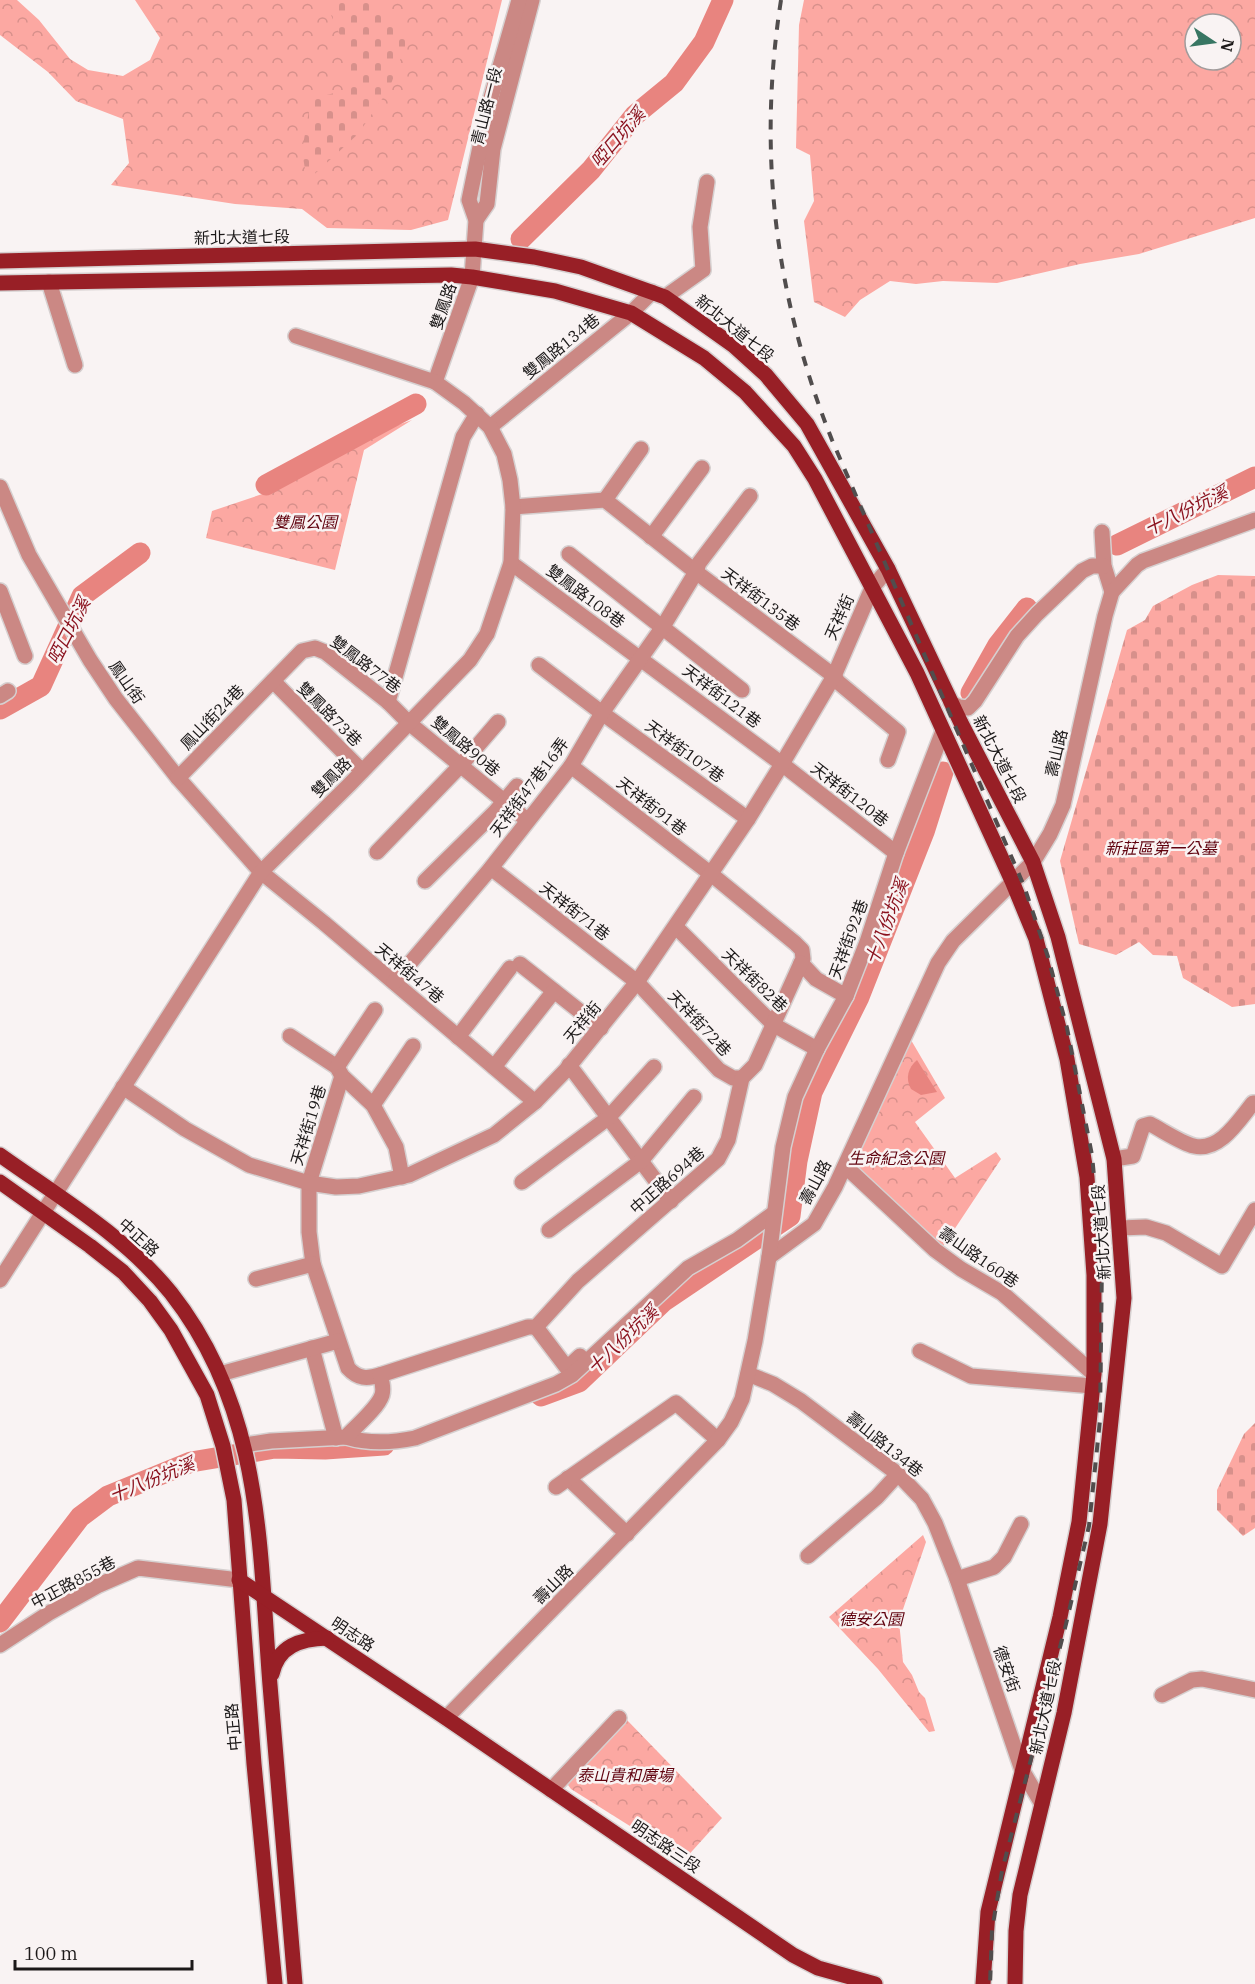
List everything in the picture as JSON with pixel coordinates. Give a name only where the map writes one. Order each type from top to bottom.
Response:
[{"type":"main road","name":"新北大道七段","points":[[0,261],[475,249],[534,257],[581,267],[658,294],[734,346],[766,375],[807,424],[888,569],[951,703],[1033,862],[1058,937],[1114,1159],[1125,1298],[1100,1524],[1064,1713],[1020,1895],[1015,1984]]},
{"type":"main road","name":"新北大道七段","points":[[0,284],[444,275],[472,276],[555,291],[631,313],[704,358],[745,392],[794,446],[815,479],[917,673],[1036,939],[1067,1059],[1085,1165],[1094,1275],[1094,1380],[1079,1522],[1060,1617],[988,1912],[983,1984]]},
{"type":"main road","name":"中正路","points":[[0,1155],[132,1252],[170,1293],[201,1339],[220,1374],[234,1408],[244,1445],[254,1494],[264,1597]]},
{"type":"main road","points":[[0,1182],[43,1212]]},
{"type":"main road","name":"中正路","points":[[43,1212],[123,1272],[150,1301],[171,1330],[207,1395],[223,1446],[234,1500],[265,1889],[275,1984]]},
{"type":"main road","name":"明志路","points":[[240,1581],[446,1718]]},
{"type":"main road","points":[[264,1597],[295,1984]]},
{"type":"main road","points":[[270,1683],[274,1665],[282,1652],[308,1639],[327,1638]]},
{"type":"main road","name":"明志路三段","points":[[446,1718],[793,1955],[818,1968],[871,1984]]},
{"type":"street","name":"青山路一段","points":[[475,249],[476,220],[469,200],[478,147],[519,0]]},
{"type":"street","name":"青山路一段","points":[[476,220],[487,204],[493,149],[532,0]]},
{"type":"street","name":"雙鳳路134巷","points":[[490,427],[631,313],[658,294],[703,270],[700,227],[707,182]]},
{"type":"street","name":"雙鳳路","points":[[435,382],[472,276],[475,249]]},
{"type":"street","points":[[49,282],[75,365]]},
{"type":"street","name":"雙鳳路","points":[[0,1280],[261,872],[470,660],[487,634],[511,563],[513,507],[510,480],[504,454],[490,427],[477,414],[435,382],[296,336]]},
{"type":"street","points":[[388,702],[464,437],[477,414]]},
{"type":"street","points":[[513,507],[605,500],[641,449]]},
{"type":"street","points":[[651,537],[702,468]]},
{"type":"street","name":"鳳山街","points":[[0,487],[29,555],[90,660],[116,699],[178,778],[261,872]]},
{"type":"street","name":"天祥街47巷16弄","points":[[394,982],[490,868],[571,766],[602,713],[662,628],[696,572],[699,563],[750,496]]},
{"type":"street","name":"天祥街135巷","points":[[605,500],[834,676],[838,682],[898,732],[888,760]]},
{"type":"street","name":"壽山路","points":[[446,1718],[718,1440],[731,1422],[742,1400],[748,1374],[770,1253],[814,1224],[845,1166],[938,963],[953,941],[1033,862],[1050,834],[1063,805],[1112,592],[1143,561],[1255,520]]},
{"type":"street","points":[[1102,532],[1104,566],[1112,592]]},
{"type":"street","points":[[569,554],[742,690]]},
{"type":"street","name":"雙鳳路108巷","points":[[511,563],[640,658]]},
{"type":"street","points":[[951,703],[968,708],[975,701],[1017,636],[1037,614],[1082,571],[1092,566],[1104,566]]},
{"type":"street","name":"天祥街","points":[[123,1087],[185,1129],[249,1165],[309,1184],[336,1187],[359,1186],[402,1177],[494,1136],[535,1102],[569,1065],[637,982],[676,927],[782,764],[834,676],[872,588],[888,569]]},
{"type":"street","points":[[0,591],[25,656]]},
{"type":"street","name":"雙鳳路77巷","points":[[273,681],[302,651],[315,648],[325,652],[388,702],[409,723]]},
{"type":"street","name":"天祥街121巷","points":[[640,658],[782,764]]},
{"type":"street","name":"天祥街107巷","points":[[539,665],[748,819]]},
{"type":"street","name":"鳳山街24巷","points":[[178,778],[273,681]]},
{"type":"street","name":"雙鳳路73巷","points":[[273,681],[362,771]]},
{"type":"street","points":[[377,852],[461,765],[498,722]]},
{"type":"street","name":"雙鳳路90巷","points":[[409,723],[527,820]]},
{"type":"street","name":"天祥街92巷","points":[[711,874],[802,950],[801,963],[816,979],[846,996],[867,942],[896,853],[943,730]]},
{"type":"street","name":"天祥街120巷","points":[[782,764],[896,853]]},
{"type":"street","name":"天祥街91巷","points":[[571,766],[711,874]]},
{"type":"street","points":[[425,881],[517,786]]},
{"type":"street","name":"天祥街71巷","points":[[490,868],[637,982]]},
{"type":"street","name":"天祥街47巷","points":[[261,872],[535,1102]]},
{"type":"street","name":"天祥街82巷","points":[[676,927],[774,1025],[817,1049]]},
{"type":"street","name":"中正路694巷","points":[[537,1327],[578,1281],[718,1159],[725,1149],[742,1078],[755,1065],[801,963]]},
{"type":"street","points":[[458,1037],[515,966],[554,991],[601,1028]]},
{"type":"street","name":"天祥街72巷","points":[[637,982],[719,1070],[733,1078],[742,1078]]},
{"type":"street","points":[[494,1067],[554,991]]},
{"type":"street","points":[[770,1253],[783,1146],[795,1097],[817,1049],[846,996]]},
{"type":"street","name":"天祥街19巷","points":[[375,1010],[339,1072],[309,1184],[309,1232],[313,1264],[348,1368],[353,1374],[368,1378],[380,1375]]},
{"type":"street","points":[[290,1036],[339,1072],[372,1105],[396,1147],[402,1177]]},
{"type":"street","points":[[372,1105],[413,1046]]},
{"type":"street","points":[[569,1065],[671,1201]]},
{"type":"street","points":[[522,1182],[608,1118],[654,1067]]},
{"type":"street","points":[[549,1230],[641,1161],[694,1097]]},
{"type":"street","points":[[1114,1159],[1133,1156],[1143,1126],[1150,1124],[1193,1146],[1209,1146],[1229,1132],[1255,1103]]},
{"type":"street","name":"壽山路160巷","points":[[845,1166],[935,1250],[961,1269],[1002,1293],[1094,1380]]},
{"type":"street","points":[[1120,1228],[1146,1227],[1166,1233],[1222,1266],[1255,1210]]},
{"type":"street","points":[[244,1445],[297,1439],[341,1438],[363,1443],[415,1438],[556,1384],[579,1369],[688,1268],[737,1240],[774,1213]]},
{"type":"street","points":[[341,1438],[377,1404],[382,1395],[383,1385],[380,1375],[528,1328],[537,1327],[567,1368],[688,1257]]},
{"type":"street","points":[[256,1279],[313,1264]]},
{"type":"street","points":[[220,1374],[338,1341]]},
{"type":"street","points":[[312,1348],[341,1438]]},
{"type":"street","points":[[920,1351],[971,1376],[1094,1380]]},
{"type":"street","name":"壽山路134巷","points":[[748,1374],[773,1383],[801,1401],[898,1474],[922,1499],[935,1523],[957,1579]]},
{"type":"street","points":[[627,1534],[562,1483],[676,1403],[718,1440]]},
{"type":"street","points":[[808,1556],[877,1497],[898,1474]]},
{"type":"street","points":[[957,1579],[994,1567],[1004,1557],[1021,1524]]},
{"type":"street","name":"中正路855巷","points":[[0,1645],[69,1602],[138,1568],[240,1581]]},
{"type":"street","name":"德安街","points":[[957,1579],[1022,1770],[1042,1804]]},
{"type":"street","points":[[1162,1695],[1192,1680],[1202,1679],[1255,1690]]},
{"type":"street","points":[[551,1790],[619,1718]]},
{"type":"green space","points":[[0,0],[17,0],[39,20],[70,59],[88,70],[123,76],[150,60],[160,38],[135,0],[502,0],[448,220],[411,230],[327,228],[302,209],[235,204],[111,185],[129,163],[123,119],[76,101],[48,72],[0,35]]},
{"type":"green space","points":[[318,0],[374,0],[410,34],[389,89],[358,134],[307,181],[302,151],[311,99],[346,90],[345,46],[331,15]]},
{"type":"green space","points":[[804,0],[1255,0],[1255,218],[1139,254],[1080,264],[997,283],[943,281],[916,284],[890,281],[860,300],[845,317],[814,302],[804,221],[814,201],[810,155],[796,148],[799,25]]},
{"type":"green space","name":"雙鳳公園","points":[[412,420],[364,450],[335,570],[206,538],[212,511],[283,487],[362,438]]},
{"type":"green space","name":"新莊區第一公墓","points":[[1218,575],[1255,576],[1255,1004],[1232,1007],[1183,978],[1177,956],[1153,955],[1139,942],[1116,955],[1079,944],[1060,861],[1127,630],[1145,620],[1153,606],[1192,585]]},
{"type":"green space","name":"生命紀念公園","points":[[911,1040],[945,1098],[915,1122],[955,1178],[996,1152],[1001,1159],[940,1251],[852,1166]]},
{"type":"green space","points":[[1255,1423],[1255,1528],[1243,1536],[1217,1510],[1217,1490],[1244,1434]]},
{"type":"green space","name":"德安公園","points":[[923,1535],[926,1542],[899,1621],[903,1662],[912,1675],[919,1692],[925,1698],[935,1731],[929,1732],[878,1669],[829,1617]]},
{"type":"green space","name":"泰山貴和廣場","points":[[625,1718],[722,1818],[684,1860],[568,1785],[569,1778]]},
{"type":"shaded area","points":[[917,1060],[937,1092],[921,1095],[911,1089],[908,1073]]},
{"type":"waterway","name":"啞口坑溪","points":[[521,239],[591,170],[635,115],[674,83],[704,42],[723,0]]},
{"type":"waterway","name":"啞口坑溪","points":[[266,485],[416,404]]},
{"type":"waterway","name":"十八份坑溪","points":[[1117,545],[1255,477]]},
{"type":"waterway","name":"啞口坑溪","points":[[0,709],[41,686],[82,596],[140,553]]},
{"type":"waterway","name":"十八份坑溪","points":[[971,693],[998,645],[1027,608]]},
{"type":"waterway","name":"十八份坑溪","points":[[541,1396],[579,1382],[664,1301],[790,1216],[797,1161],[812,1092],[859,997],[924,832],[943,772]]},
{"type":"waterway","name":"十八份坑溪","points":[[0,1622],[80,1517],[108,1496],[191,1462],[275,1448],[325,1449],[384,1445]]},
{"type":"railway","points":[[781,0],[774,57],[771,113],[772,169],[776,224],[784,278],[797,332],[812,386],[832,440],[1024,886],[1048,957],[1067,1028],[1092,1155],[1102,1261],[1100,1420],[1089,1526],[1002,1871],[992,1930],[990,1984]]}]
